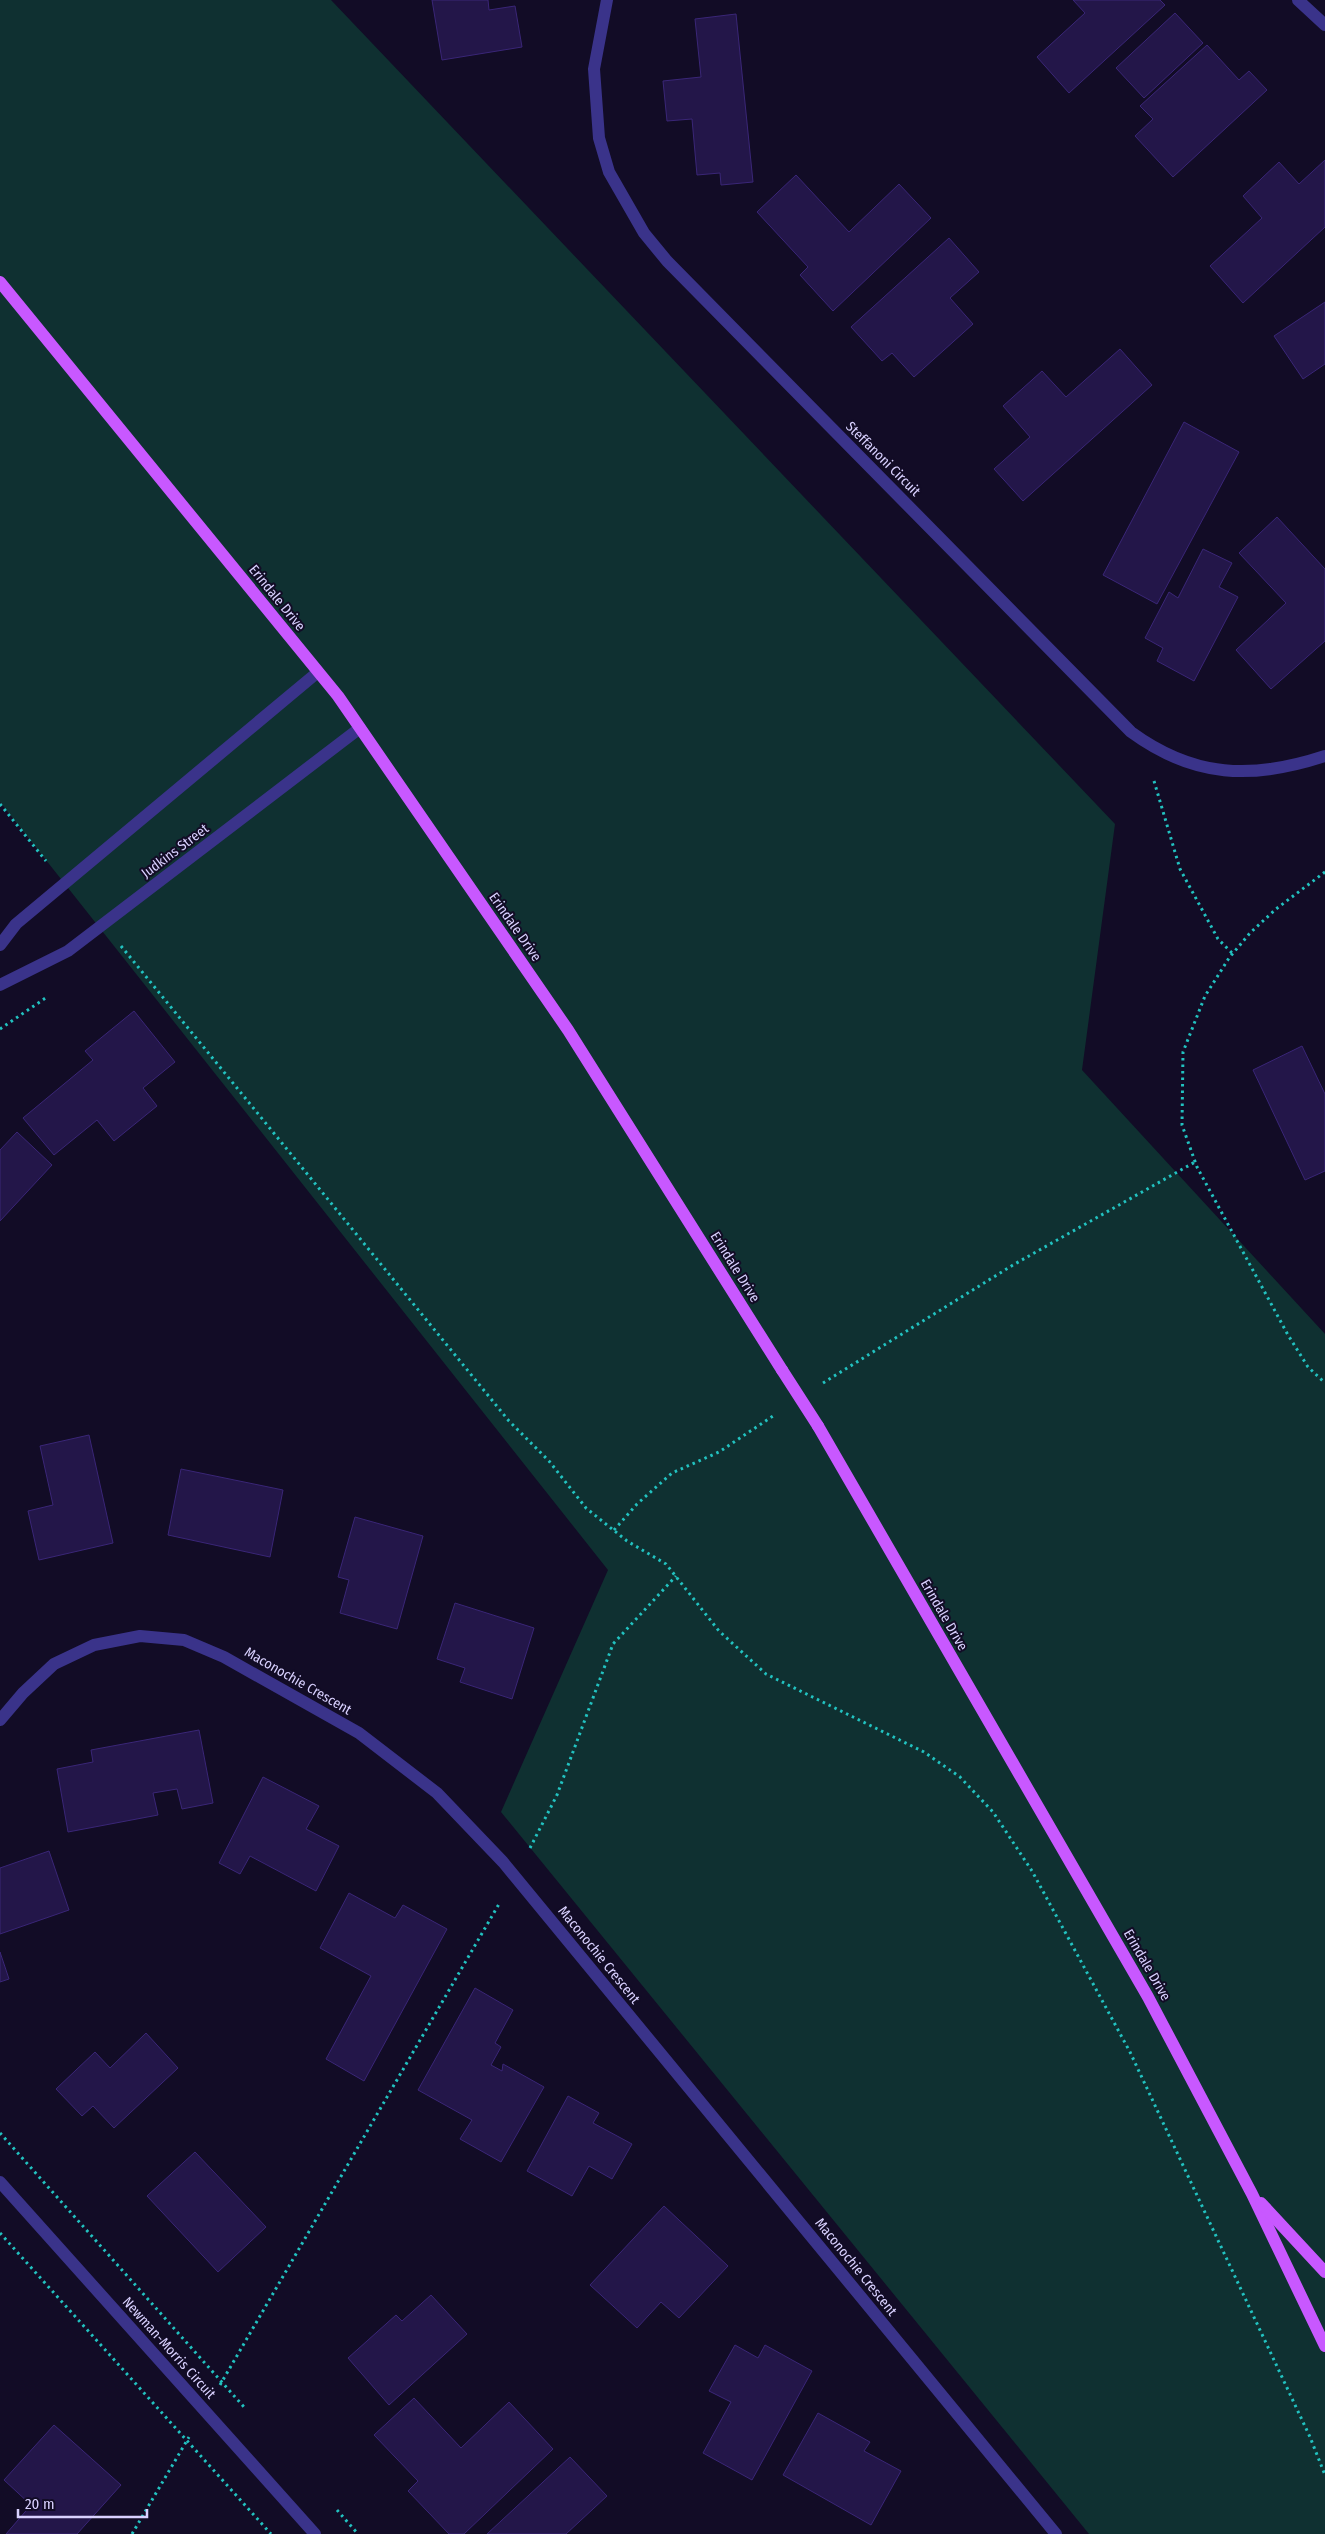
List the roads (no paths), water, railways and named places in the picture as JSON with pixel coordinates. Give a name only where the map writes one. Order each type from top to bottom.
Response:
[{"type":"main road","name":"Erindale Drive","points":[[0,282],[318,672],[360,728],[568,1030],[818,1426],[1148,1997],[1252,2194],[1325,2346]]},
{"type":"main road","points":[[1252,2194],[1325,2272]]},
{"type":"street","name":"Steffanoni Circuit","points":[[607,0],[594,69],[599,138],[614,180],[644,233],[667,261],[1130,732],[1150,746],[1174,758],[1226,771],[1280,769],[1325,756]]},
{"type":"street","points":[[1298,0],[1325,25]]},
{"type":"street","points":[[0,945],[16,924],[318,672]]},
{"type":"street","name":"Judkins Street","points":[[0,985],[68,951],[360,728]]},
{"type":"street","name":"Maconochie Crescent","points":[[0,1720],[23,1693],[54,1664],[94,1645],[140,1636],[184,1640],[224,1657],[359,1734],[437,1793],[515,1876],[1056,2534]]},
{"type":"street","name":"Newman-Morris Circuit","points":[[0,2182],[315,2534]]}]
